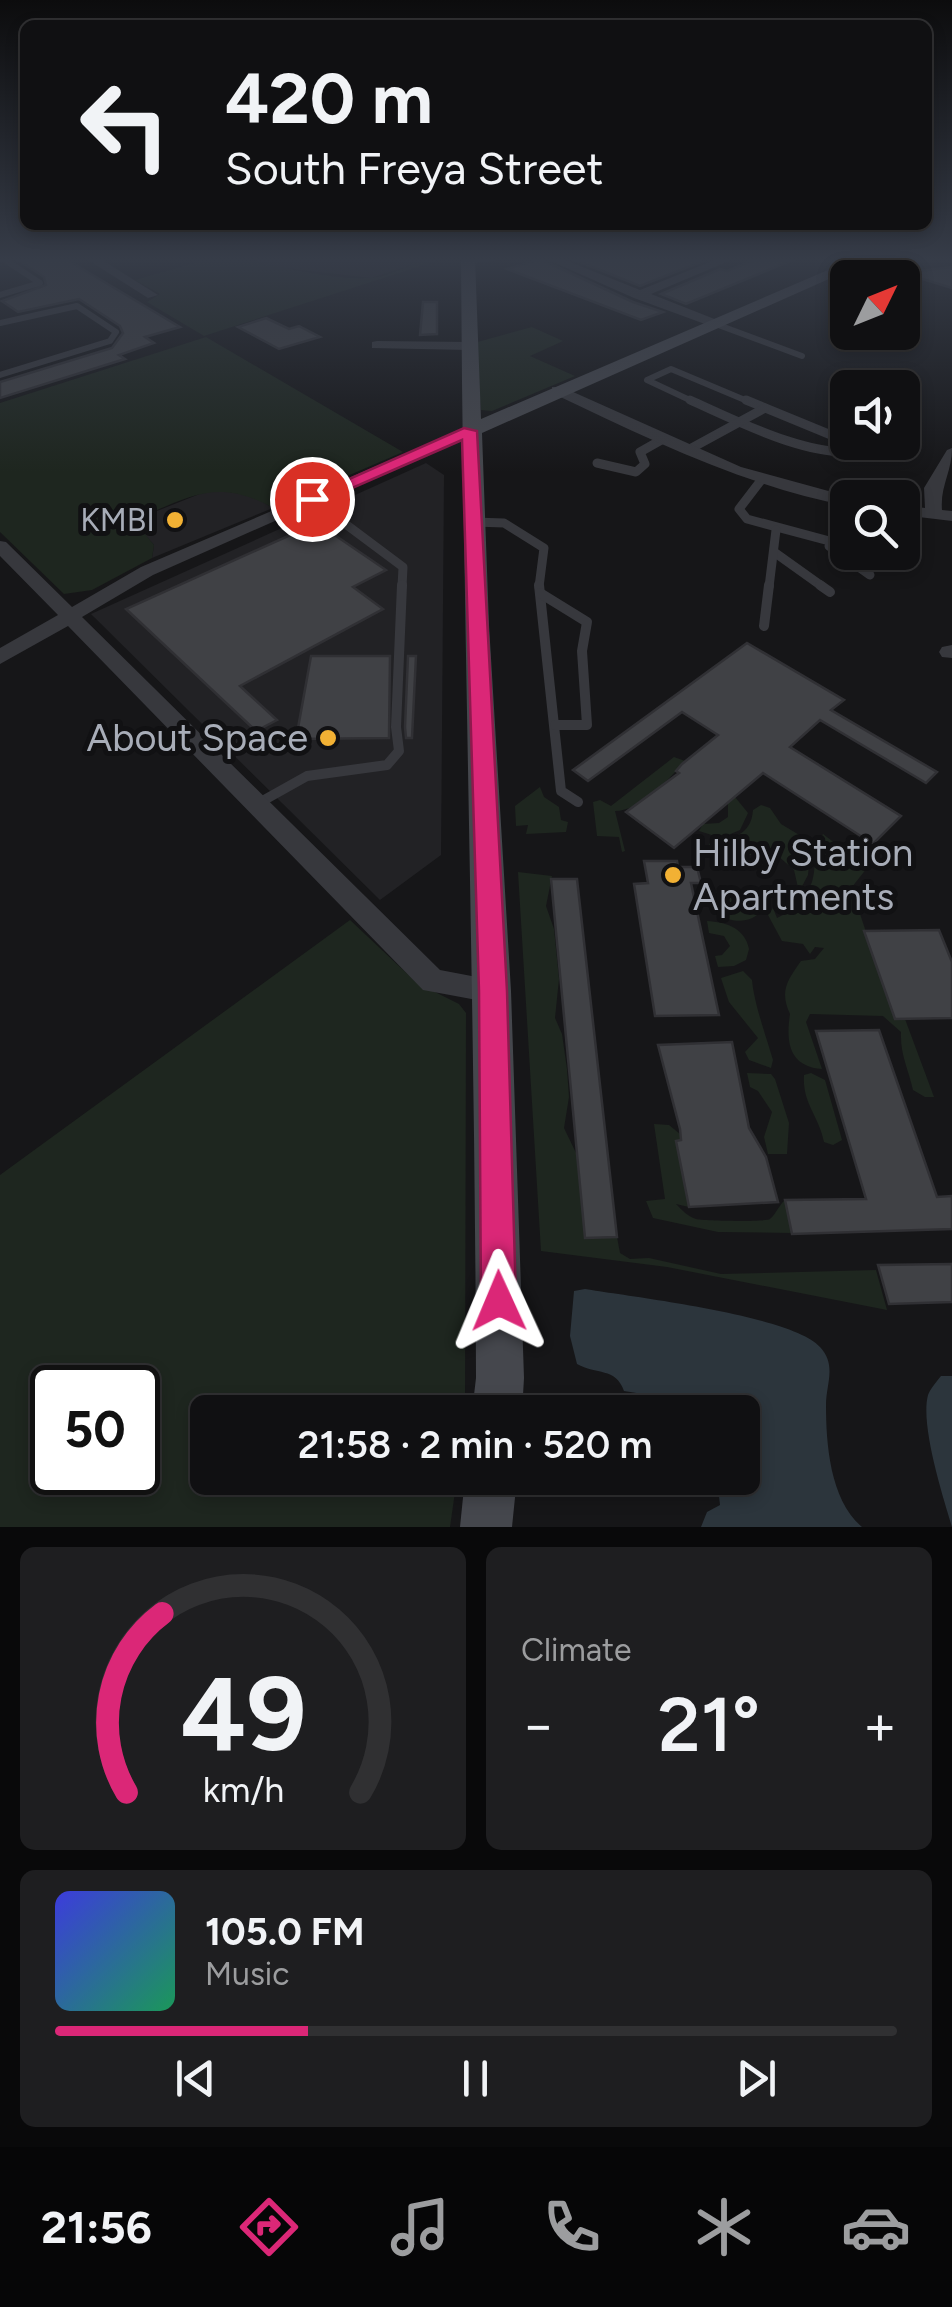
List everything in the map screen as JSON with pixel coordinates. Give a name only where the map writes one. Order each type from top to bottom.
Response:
[{"type":"main road","points":[[468,329],[493,991],[498,1395]]},
{"type":"main road","points":[[470,431],[698,329]]},
{"type":"main road","points":[[486,1527],[489,1495]]},
{"type":"street","points":[[378,345],[468,346]]},
{"type":"street","points":[[557,390],[762,479],[830,496]]},
{"type":"street","points":[[0,658],[147,571],[470,431]]},
{"type":"street","points":[[943,515],[932,488],[952,453]]},
{"type":"street","points":[[0,546],[433,981],[493,991]]},
{"type":"lane","points":[[0,374],[101,344],[115,337],[112,329]]},
{"type":"lane","points":[[730,329],[802,356]]},
{"type":"lane","points":[[830,435],[671,369],[647,378],[794,443],[830,450]]},
{"type":"lane","points":[[688,450],[765,408]]},
{"type":"lane","points":[[597,463],[636,472],[646,464],[640,452],[663,439]]},
{"type":"lane","points":[[762,479],[739,508],[746,519],[830,542]]},
{"type":"lane","points":[[257,804],[306,776],[387,764],[399,750],[404,567],[312,499]]},
{"type":"lane","points":[[474,522],[504,523],[544,548],[538,576],[561,792],[578,802]]},
{"type":"lane","points":[[764,626],[776,530]]},
{"type":"lane","points":[[821,540],[870,575]]},
{"type":"lane","points":[[774,552],[830,592]]},
{"type":"lane","points":[[540,593],[588,622],[582,650],[587,725],[555,725]]},
{"type":"shaded area","points":[[193,329],[225,329],[204,336]]},
{"type":"shaded area","points":[[537,329],[563,341],[530,356],[575,376],[492,411],[481,410],[474,343]]},
{"type":"shaded area","points":[[206,337],[403,452],[273,508],[253,498],[218,492],[170,504],[133,520],[154,545],[152,558],[92,590],[64,594],[0,532],[0,403]]},
{"type":"shaded area","name":"About Space","points":[[426,463],[444,475],[441,855],[380,900],[91,614]]},
{"type":"shaded area","points":[[212,489],[253,496],[273,508],[152,558],[154,545],[132,521]]},
{"type":"shaded area","points":[[674,757],[685,761],[664,784],[635,805],[615,811],[625,851],[622,852],[619,837],[597,836],[593,802],[600,800],[611,806]]},
{"type":"shaded area","points":[[540,787],[544,797],[559,807],[561,820],[568,822],[566,832],[526,834],[528,825],[516,826],[515,806]]},
{"type":"shaded area","points":[[735,797],[748,813],[740,830],[721,838],[699,831],[703,824],[719,823],[728,817],[728,802]]},
{"type":"shaded area","points":[[761,805],[770,808],[781,824],[811,842],[808,875],[799,892],[794,870],[777,855],[702,855],[710,843],[744,831],[753,810]]},
{"type":"shaded area","points":[[823,834],[867,868],[848,892],[860,914],[895,1019],[905,1019],[934,1097],[913,1090],[901,1032],[883,1016],[810,1014],[806,1022],[822,1069],[802,1063],[792,1050],[786,987],[801,961],[815,959],[824,948],[815,947],[810,954],[803,944],[782,941],[768,915],[773,908],[777,918],[804,904]]},
{"type":"shaded area","points":[[518,872],[552,876],[546,906],[554,929],[559,979],[555,1018],[562,1034],[567,1069],[569,1097],[564,1128],[577,1155],[585,1237],[617,1237],[620,1253],[630,1259],[649,1258],[721,1274],[876,1270],[887,1310],[667,1267],[541,1251]]},
{"type":"shaded area","points":[[716,892],[756,892],[767,899],[766,906],[748,920],[727,919],[712,913],[711,898]]},
{"type":"shaded area","points":[[350,920],[417,983],[459,1004],[466,1013],[465,1395],[190,1395],[190,1495],[455,1495],[450,1527],[0,1527],[0,1175]]},
{"type":"shaded area","points":[[707,921],[739,931],[749,949],[746,960],[718,967],[715,956],[722,955],[730,946],[724,936],[709,933]]},
{"type":"shaded area","points":[[743,971],[752,980],[773,1060],[771,1068],[749,1060],[745,1052],[758,1038],[729,1002],[721,978]]},
{"type":"shaded area","points":[[747,1073],[771,1074],[775,1079],[789,1123],[787,1154],[768,1154],[764,1137],[772,1112],[758,1091],[750,1087]]},
{"type":"shaded area","points":[[811,1073],[825,1080],[842,1140],[833,1145],[824,1142],[806,1094],[804,1075]]},
{"type":"shaded area","points":[[654,1124],[669,1125],[680,1134],[681,1141],[676,1141],[689,1207],[676,1204],[685,1213],[701,1220],[766,1220],[785,1200],[792,1233],[718,1232],[653,1218],[646,1201],[665,1199]]},
{"type":"shaded area","points":[[585,1289],[672,1302],[745,1317],[804,1336],[820,1347],[829,1368],[826,1420],[832,1470],[843,1502],[862,1527],[701,1527],[707,1512],[720,1505],[719,1495],[760,1495],[760,1395],[649,1395],[624,1391],[611,1375],[577,1364],[570,1336],[574,1291]]},
{"type":"shaded area","points":[[941,1376],[952,1376],[952,1527],[927,1424],[928,1395]]},
{"type":"building","points":[[121,329],[172,329],[145,337],[154,343],[119,355],[125,359],[0,398],[0,382],[112,348],[123,333]]},
{"type":"building","points":[[242,329],[305,329],[320,337],[279,349]]},
{"type":"building","points":[[421,329],[437,329],[437,334],[420,335]]},
{"type":"building","points":[[317,523],[386,570],[353,587],[383,609],[240,686],[277,720],[256,731],[126,609]]},
{"type":"building","points":[[747,643],[844,700],[831,710],[937,772],[926,783],[820,720],[790,747],[901,816],[873,844],[763,773],[674,848],[626,812],[679,773],[676,771],[682,764],[718,735],[682,712],[588,781],[573,770]]},
{"type":"building","points":[[311,656],[390,656],[389,738],[296,739]]},
{"type":"building","points":[[408,656],[416,656],[412,738],[406,738],[405,727]]},
{"type":"building","points":[[644,861],[677,861],[678,867],[697,867],[701,883],[691,883],[719,1015],[655,1016],[634,884],[648,883]]},
{"type":"building","points":[[551,879],[577,879],[617,1237],[585,1238]]},
{"type":"building","points":[[939,930],[952,962],[952,1018],[895,1019],[864,931]]},
{"type":"building","points":[[879,1030],[937,1197],[952,1196],[952,1229],[792,1234],[785,1200],[866,1199],[816,1031]]},
{"type":"building","points":[[732,1042],[749,1128],[766,1157],[778,1202],[689,1207],[676,1141],[681,1140],[680,1129],[658,1045]]},
{"type":"building","points":[[952,1264],[952,1302],[889,1304],[878,1265]]},
{"type":"place","name":"KMBI","points":[[175,520]]},
{"type":"place","name":"About Space","points":[[328,738]]},
{"type":"place","name":"Hilby Station Apartments","points":[[673,875]]},
{"type":"route","points":[[312,499],[470,431],[493,991],[499,1301]]}]
